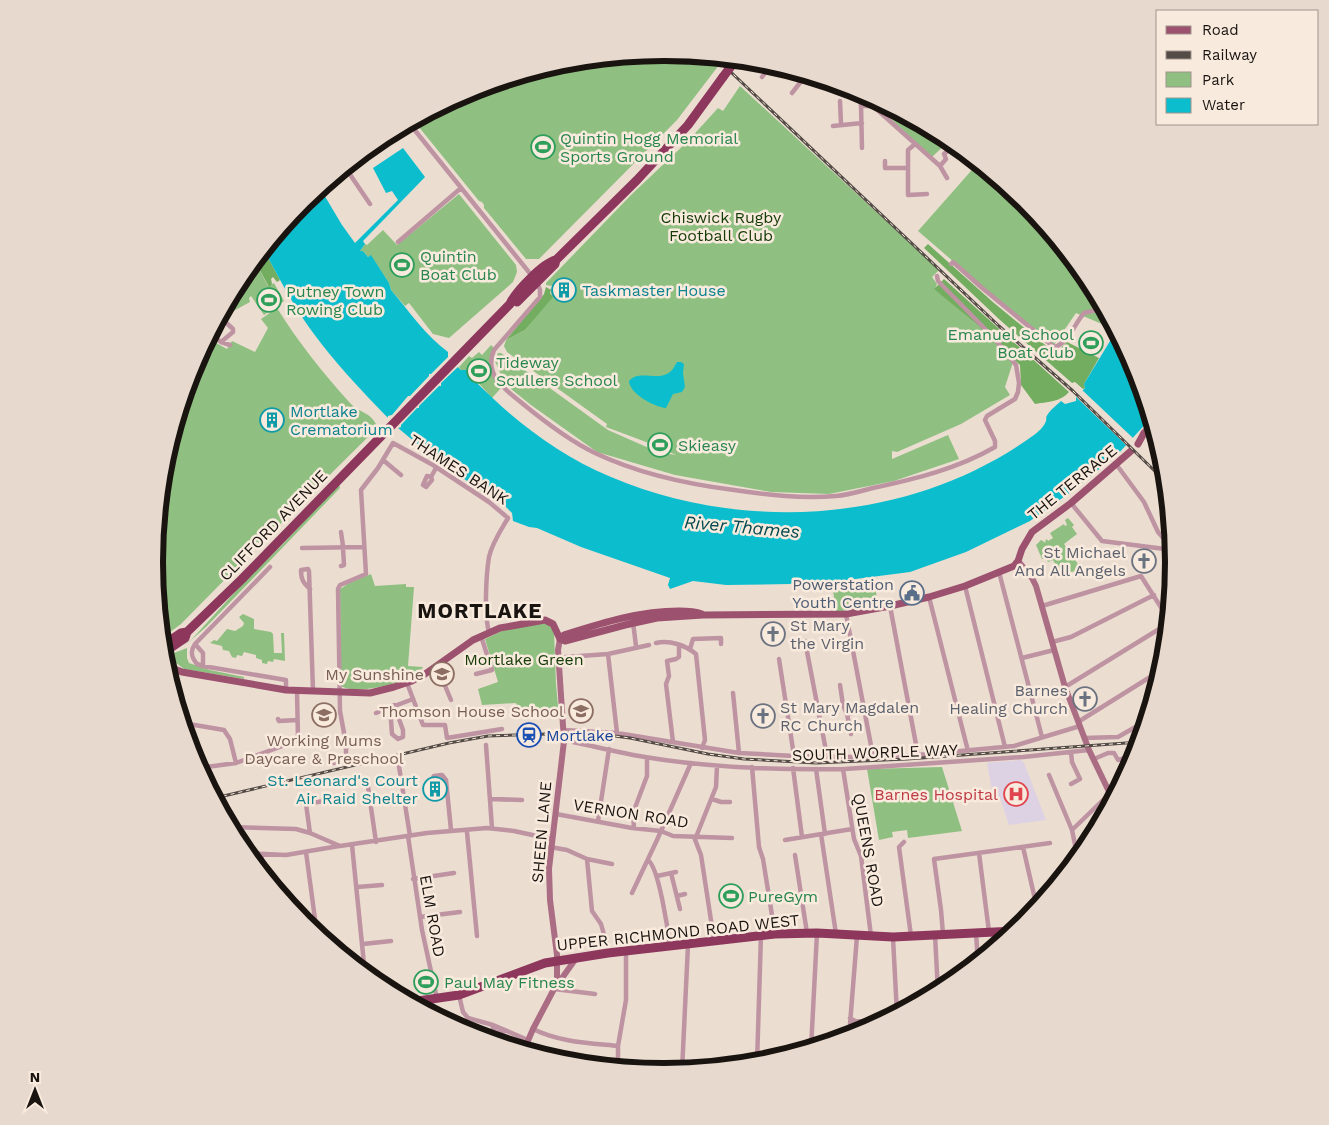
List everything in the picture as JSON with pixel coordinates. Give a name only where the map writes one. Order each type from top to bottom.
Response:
[{"type":"highway","name":"CLIFFORD AVENUE","points":[[171,645],[181,633],[187,632],[210,612],[293,521],[510,304],[515,304],[535,280],[555,264],[556,260],[637,180],[688,125],[731,66]]},
{"type":"highway","name":"UPPER RICHMOND ROAD WEST","points":[[421,1001],[459,995],[531,967],[578,956],[775,934],[817,933],[893,937],[1003,931]]},
{"type":"main road","name":"THE TERRACE","points":[[1138,444],[1148,429]]},
{"type":"main road","name":"THE TERRACE","points":[[1018,561],[1022,549],[1032,532],[1071,503],[1131,451]]},
{"type":"main road","points":[[175,669],[286,690],[370,693],[407,683],[424,674],[481,636],[500,628],[545,620],[553,624],[560,639],[564,635],[669,611],[697,612],[703,615],[846,614],[930,597],[965,586],[1014,566],[1018,561],[1032,578],[1065,686],[1089,750],[1110,792]]},
{"type":"main road","name":"SHEEN LANE","points":[[526,1044],[555,988],[557,960],[549,884],[550,847],[564,745],[558,650],[560,639]]},
{"type":"main road","points":[[555,988],[578,956]]},
{"type":"street","points":[[762,77],[766,72]]},
{"type":"street","points":[[792,93],[802,80]]},
{"type":"street","points":[[840,101],[840,124]]},
{"type":"street","points":[[861,101],[862,148]]},
{"type":"street","points":[[861,106],[871,106]]},
{"type":"street","points":[[875,108],[940,166],[947,178]]},
{"type":"street","points":[[833,126],[862,123]]},
{"type":"street","points":[[413,128],[535,280],[541,293],[538,299],[494,350],[490,364],[494,378],[504,388],[575,442],[596,454],[621,464],[666,478],[711,487],[775,496],[837,496],[913,480],[968,462],[995,447],[995,441],[985,420],[987,416],[1017,396],[1019,376],[1016,365],[994,338],[938,281],[937,276]]},
{"type":"street","points":[[915,144],[908,150],[908,195],[927,194]]},
{"type":"street","points":[[940,166],[946,159],[944,154],[948,150]]},
{"type":"street","points":[[885,160],[884,168],[907,168]]},
{"type":"street","points":[[349,173],[367,202]]},
{"type":"street","points":[[398,242],[461,188]]},
{"type":"street","points":[[952,263],[1054,347],[1057,347],[1066,339],[1084,313],[1097,310]]},
{"type":"street","points":[[221,342],[233,332],[233,329],[225,322]]},
{"type":"street","points":[[216,339],[229,345]]},
{"type":"street","name":"THAMES BANK","points":[[383,460],[395,442],[489,502],[508,518],[494,542],[489,556],[486,614],[489,632]]},
{"type":"street","points":[[333,763],[346,760],[346,744],[340,711],[338,589],[340,585],[366,574],[362,490],[383,460],[401,475]]},
{"type":"street","points":[[1116,464],[1144,502],[1158,532],[1165,540]]},
{"type":"street","points":[[431,477],[436,468]]},
{"type":"street","points":[[1071,503],[1103,542],[1166,549]]},
{"type":"street","points":[[341,532],[344,565],[341,566]]},
{"type":"street","points":[[302,548],[364,547]]},
{"type":"street","points":[[270,567],[195,644],[192,651],[193,660],[203,666],[286,680],[286,690]]},
{"type":"street","points":[[999,572],[1042,737]]},
{"type":"street","points":[[1042,606],[1141,576],[1163,611]]},
{"type":"street","points":[[965,586],[1005,747]]},
{"type":"street","points":[[310,589],[313,691]]},
{"type":"street","points":[[1052,642],[1071,637],[1154,595]]},
{"type":"street","points":[[930,597],[968,751]]},
{"type":"street","points":[[890,606],[918,755]]},
{"type":"street","points":[[846,614],[873,756]]},
{"type":"street","points":[[632,619],[636,646]]},
{"type":"street","points":[[1065,686],[1161,626]]},
{"type":"street","points":[[476,674],[492,670],[481,636]]},
{"type":"street","points":[[690,649],[693,639],[721,638],[721,644]]},
{"type":"street","points":[[656,642],[670,641],[690,649],[696,654],[706,740],[702,748]]},
{"type":"street","points":[[805,641],[827,756]]},
{"type":"street","points":[[195,644],[203,653],[203,666]]},
{"type":"street","points":[[566,657],[608,654],[636,646],[649,645]]},
{"type":"street","points":[[673,742],[666,684],[669,676],[668,661],[679,657],[679,646]]},
{"type":"street","points":[[1022,658],[1054,650]]},
{"type":"street","points":[[608,654],[617,733]]},
{"type":"street","points":[[779,659],[794,756]]},
{"type":"street","points":[[434,667],[450,700]]},
{"type":"street","points":[[246,684],[248,674]]},
{"type":"street","points":[[564,730],[617,733],[739,753],[794,756],[918,755],[968,751],[1014,746],[1079,724],[1153,676]]},
{"type":"street","points":[[407,683],[423,725],[442,724],[446,728],[447,738],[502,729]]},
{"type":"street","points":[[840,685],[851,734]]},
{"type":"street","points":[[207,767],[236,763],[296,741],[298,738],[297,691]]},
{"type":"street","points":[[734,693],[739,753]]},
{"type":"street","points":[[376,713],[413,698]]},
{"type":"street","points":[[392,706],[403,730],[403,737],[398,739],[392,734],[392,706]]},
{"type":"street","points":[[847,714],[864,711]]},
{"type":"street","points":[[278,719],[279,721],[297,720]]},
{"type":"street","points":[[190,724],[224,730],[230,739],[236,763]]},
{"type":"street","points":[[1084,738],[1118,737],[1138,726]]},
{"type":"street","name":"SOUTH WORPLE WAY","points":[[573,742],[647,758],[717,766],[816,769],[843,769],[1089,750]]},
{"type":"street","points":[[486,745],[492,828]]},
{"type":"street","points":[[598,821],[609,749]]},
{"type":"street","points":[[1071,752],[1072,762],[1080,779],[1071,784]]},
{"type":"street","points":[[1094,759],[1108,753],[1114,753],[1118,760],[1125,758]]},
{"type":"street","points":[[634,828],[633,813],[647,776],[647,758]]},
{"type":"street","name":"ELM ROAD","points":[[398,760],[413,879],[436,999]]},
{"type":"street","points":[[632,893],[690,763]]},
{"type":"street","points":[[715,941],[701,855],[695,837],[716,788],[717,766]]},
{"type":"street","points":[[752,767],[761,852],[775,934]]},
{"type":"street","points":[[794,768],[802,837]]},
{"type":"street","points":[[816,769],[836,934]]},
{"type":"street","name":"QUEENS ROAD","points":[[843,769],[854,841],[861,856],[871,936]]},
{"type":"street","points":[[447,795],[434,794],[432,779],[434,776],[442,775],[446,780],[452,830]]},
{"type":"street","points":[[1049,776],[1072,830],[1076,848]]},
{"type":"street","points":[[368,787],[376,842]]},
{"type":"street","points":[[310,833],[306,804],[348,797]]},
{"type":"street","points":[[1072,830],[1107,797]]},
{"type":"street","points":[[490,799],[522,800]]},
{"type":"street","points":[[712,799],[730,802]]},
{"type":"street","name":"VERNON ROAD","points":[[556,814],[660,831],[670,835],[732,838]]},
{"type":"street","points":[[239,827],[285,828],[310,833],[340,846]]},
{"type":"street","points":[[257,854],[286,855],[452,830],[492,828],[551,838]]},
{"type":"street","points":[[785,840],[852,829]]},
{"type":"street","points":[[467,832],[477,936]]},
{"type":"street","points":[[904,842],[899,847],[911,936]]},
{"type":"street","points":[[938,982],[941,910],[934,859],[1050,843]]},
{"type":"street","points":[[352,845],[365,964]]},
{"type":"street","points":[[550,847],[571,852],[587,860],[612,864]]},
{"type":"street","points":[[1023,847],[1036,899]]},
{"type":"street","points":[[306,852],[315,922]]},
{"type":"street","points":[[979,852],[989,932]]},
{"type":"street","points":[[261,854],[262,861]]},
{"type":"street","points":[[795,855],[807,933]]},
{"type":"street","points":[[587,860],[592,911],[601,924],[607,945]]},
{"type":"street","points":[[648,860],[652,863],[657,876],[670,947]]},
{"type":"street","points":[[657,876],[674,872],[680,910]]},
{"type":"street","points":[[413,879],[454,873]]},
{"type":"street","points":[[357,887],[382,885]]},
{"type":"street","points":[[677,896],[685,894]]},
{"type":"street","points":[[420,917],[460,912]]},
{"type":"street","points":[[811,1042],[817,933]]},
{"type":"street","points":[[976,933],[977,954]]},
{"type":"street","points":[[757,1055],[761,935]]},
{"type":"street","points":[[849,1028],[857,936]]},
{"type":"street","points":[[893,937],[897,1007]]},
{"type":"street","points":[[363,944],[391,941]]},
{"type":"street","points":[[682,1063],[688,945]]},
{"type":"street","points":[[618,1061],[618,1046],[626,1000],[626,951]]},
{"type":"street","points":[[555,988],[595,994]]},
{"type":"street","points":[[459,995],[464,1016],[493,1024],[528,1040]]},
{"type":"street","points":[[850,1018],[855,1021],[866,1021]]},
{"type":"street","points":[[533,1029],[553,1038],[566,1041],[618,1046]]},
{"type":"shaded area","name":"Barnes Hospital","points":[[1021,760],[1024,763],[1046,820],[1009,825],[1000,798],[992,790],[987,763]]},
{"type":"green space","name":"Quintin Hogg Memorial Sports Ground","points":[[632,62],[697,62],[719,65],[677,120],[539,259],[526,259],[484,208],[482,202],[479,201],[418,126],[473,99],[535,78],[567,71]]},
{"type":"green space","name":"Chiswick Rugby Football Club","points":[[740,86],[939,270],[932,277],[937,284],[935,289],[1014,359],[1005,387],[1010,395],[961,424],[897,452],[892,451],[892,459],[948,435],[959,459],[894,481],[829,494],[771,492],[675,475],[597,452],[505,384],[495,361],[498,353],[501,353],[608,430],[658,452],[676,455],[606,427],[607,424],[507,352],[504,346],[506,340],[525,330],[552,296],[550,288],[555,294],[570,294],[572,286],[549,286],[546,283],[631,195],[688,141],[718,108],[723,111]]},
{"type":"green space","points":[[883,112],[915,128],[943,146],[932,157]]},
{"type":"green space","points":[[974,168],[1019,208],[1041,232],[1081,284],[1106,326],[1076,313],[1054,345],[1013,313],[918,231]]},
{"type":"green space","points":[[459,194],[516,265],[517,272],[513,282],[449,338],[433,334],[409,303],[405,306],[391,290],[389,283],[371,256],[368,257],[363,251],[360,251],[365,244],[367,245],[383,230],[397,245]]},
{"type":"green space","points":[[928,244],[994,303],[1055,353],[1067,342],[1099,358],[1084,384],[1085,388],[1083,389],[1075,382],[1072,383],[1000,320],[924,248]]},
{"type":"green space","points":[[267,256],[280,280],[277,282],[273,277],[271,279],[272,284],[269,287],[259,268]]},
{"type":"green space","points":[[259,269],[268,286],[274,283],[284,301],[264,315],[251,296],[249,298],[250,302],[229,313]]},
{"type":"green space","points":[[944,279],[1069,392],[1058,400],[1035,404],[1021,385],[1020,365],[975,323],[934,289]]},
{"type":"green space","points":[[546,287],[551,290],[550,293],[553,297],[525,330],[506,340],[544,294]]},
{"type":"green space","points":[[277,308],[302,345],[330,380],[350,403],[371,417],[376,424],[370,430],[372,433],[261,543],[253,541],[246,558],[181,624],[169,633],[164,595],[164,530],[173,465],[180,433],[201,371],[215,342],[227,349],[232,341],[255,352],[268,328],[261,319]]},
{"type":"green space","name":"Tideway Scullers School","points":[[491,345],[494,348],[492,365],[494,378],[501,388],[492,398],[467,370],[461,370],[459,367],[469,356],[472,358],[479,352],[482,355]]},
{"type":"green space","points":[[339,484],[340,488],[206,627],[190,641],[177,649],[191,640]]},
{"type":"green space","points":[[1068,518],[1074,525],[1072,527],[1077,534],[1064,544],[1081,571],[1056,573],[1059,571],[1053,560],[1048,562],[1046,558],[1042,559],[1036,545],[1041,540],[1046,543],[1047,539],[1048,541],[1053,538],[1050,533],[1064,524],[1065,526],[1067,525],[1065,520]]},
{"type":"green space","points":[[371,574],[375,586],[406,584],[406,587],[414,587],[408,666],[423,667],[418,673],[409,678],[385,686],[349,689],[341,686],[340,589]]},
{"type":"green space","points":[[874,585],[879,605],[836,612],[833,590]]},
{"type":"green space","points":[[243,614],[254,619],[254,629],[273,634],[274,653],[282,653],[281,633],[284,633],[285,661],[274,659],[273,662],[268,661],[267,664],[262,663],[262,660],[256,658],[256,655],[244,652],[242,656],[237,655],[236,658],[232,657],[229,651],[223,650],[222,646],[210,643],[214,640],[217,641],[227,629],[235,631],[243,626],[244,623],[239,617]]},
{"type":"green space","name":"Mortlake Green","points":[[535,623],[549,624],[554,632],[559,717],[517,716],[516,703],[482,705],[478,689],[498,682],[485,639],[502,631]]},
{"type":"green space","points":[[187,648],[189,663],[210,670],[244,677],[244,679],[184,669],[175,662],[173,657],[174,653]]},
{"type":"green space","points":[[942,767],[962,831],[908,838],[907,830],[892,832],[893,837],[879,840],[867,769]]},
{"type":"water","name":"River Thames","points":[[403,148],[425,177],[363,241],[365,244],[360,251],[363,251],[368,257],[371,255],[389,283],[391,290],[425,331],[448,352],[448,357],[461,370],[467,370],[476,379],[478,384],[523,425],[574,459],[611,477],[663,495],[717,507],[772,512],[828,510],[883,502],[936,487],[987,464],[1034,435],[1044,425],[1049,412],[1061,401],[1065,404],[1076,401],[1076,397],[1085,388],[1084,384],[1112,337],[1128,371],[1146,423],[1117,455],[1030,521],[966,552],[910,572],[840,581],[795,582],[790,584],[726,585],[693,581],[670,589],[668,585],[670,578],[581,547],[537,528],[513,521],[512,513],[505,506],[434,459],[398,428],[392,415],[388,418],[329,353],[311,330],[292,301],[268,256],[310,208],[324,195],[355,243],[398,200],[392,191],[386,193],[373,168]]},
{"type":"water","points":[[677,362],[684,364],[685,387],[682,392],[673,394],[666,408],[643,399],[630,386],[629,381],[638,376],[665,375],[671,371]]},
{"type":"pier","points":[[450,355],[460,365],[417,408],[401,427],[396,429],[397,425],[391,418],[387,419],[388,416],[392,415],[429,374]]},
{"type":"pier","points":[[1080,388],[1135,440],[1128,447],[1074,395]]},
{"type":"railway","points":[[724,65],[999,326],[1073,391],[1157,474]]},
{"type":"railway","points":[[221,796],[449,743],[488,736],[582,733],[607,735],[744,759],[816,763],[907,759],[1132,743]]},
{"type":"place","name":"Quintin Hogg Memorial Sports Ground","points":[[543,147]]},
{"type":"place","name":"Quintin Boat Club","points":[[402,265]]},
{"type":"place","name":"Taskmaster House","points":[[564,290]]},
{"type":"place","name":"Putney Town Rowing Club","points":[[269,300]]},
{"type":"place","name":"Emanuel School Boat Club","points":[[1091,343]]},
{"type":"place","name":"Tideway Scullers School","points":[[479,371]]},
{"type":"place","name":"Mortlake Crematorium","points":[[272,420]]},
{"type":"place","name":"Skieasy","points":[[660,445]]},
{"type":"place","name":"St Michael And All Angels","points":[[1144,561]]},
{"type":"place","name":"Powerstation Youth Centre","points":[[912,593]]},
{"type":"place","name":"St Mary the Virgin","points":[[773,634]]},
{"type":"place","name":"My Sunshine","points":[[442,674]]},
{"type":"place","name":"Barnes Healing Church","points":[[1085,699]]},
{"type":"place","name":"Thomson House School","points":[[581,711]]},
{"type":"place","name":"Working Mums Daycare & Preschool","points":[[324,715]]},
{"type":"place","name":"St Mary Magdalen RC Church","points":[[763,716]]},
{"type":"place","name":"Mortlake","points":[[529,735]]},
{"type":"place","name":"St. Leonard's Court Air Raid Shelter","points":[[435,789]]},
{"type":"place","name":"Barnes Hospital","points":[[1016,794]]},
{"type":"place","name":"PureGym","points":[[731,896]]},
{"type":"place","name":"Paul May Fitness","points":[[426,982]]},
{"type":"district","name":"MORTLAKE","points":[[480,611]]}]
